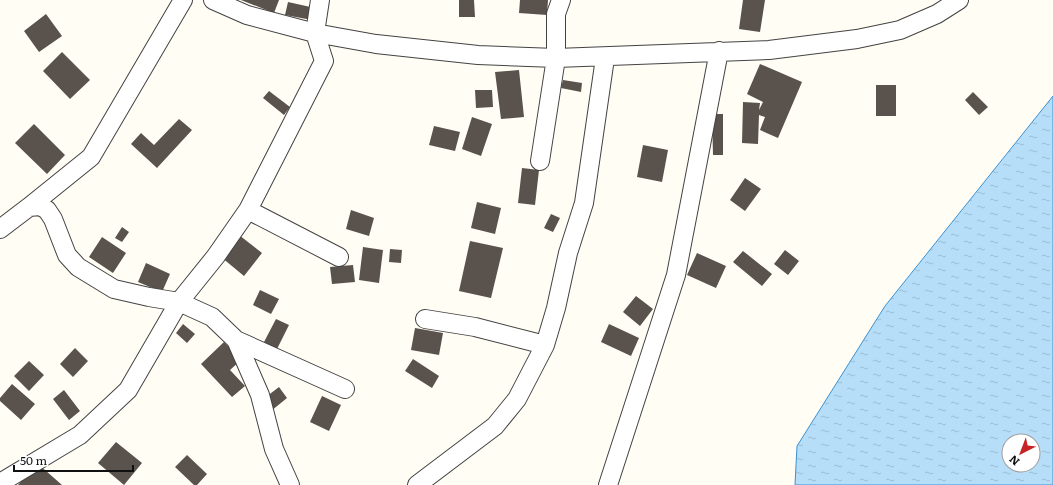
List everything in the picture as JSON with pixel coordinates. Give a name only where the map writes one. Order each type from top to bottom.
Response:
[{"type":"street","points":[[0,229],[91,157],[183,0]]},
{"type":"street","points":[[213,0],[247,15],[315,33],[376,44],[478,55],[556,58],[605,58],[719,51],[769,50],[857,39],[900,30],[937,14],[959,0]]},
{"type":"street","points":[[0,483],[80,435],[128,390],[179,302],[216,256],[248,210],[324,61],[315,33],[320,0]]},
{"type":"street","points":[[540,161],[556,58],[556,14],[561,0]]},
{"type":"street","points":[[608,485],[676,275],[719,51]]},
{"type":"street","points":[[417,485],[495,426],[517,399],[544,345],[556,308],[568,253],[584,203],[605,58]]},
{"type":"street","points":[[29,207],[40,206],[47,210],[53,219],[67,255],[78,267],[114,289],[179,302],[212,317],[236,340],[345,389]]},
{"type":"street","points":[[248,210],[339,257]]},
{"type":"street","points":[[425,319],[475,327],[544,345]]},
{"type":"street","points":[[236,340],[260,395],[274,449],[290,485]]},
{"type":"water","points":[[1053,96],[1053,485],[795,485],[797,446],[885,306]]},
{"type":"building","points":[[241,0],[279,0],[274,13]]},
{"type":"building","points":[[459,0],[474,0],[475,17],[459,17]]},
{"type":"building","points":[[520,0],[548,0],[547,15],[519,13]]},
{"type":"building","points":[[743,0],[765,0],[760,32],[739,29]]},
{"type":"building","points":[[288,2],[315,8],[312,20],[285,15]]},
{"type":"building","points":[[46,14],[62,36],[39,52],[24,31]]},
{"type":"building","points":[[62,52],[90,80],[70,99],[43,71]]},
{"type":"building","points":[[760,64],[802,82],[778,138],[760,130],[765,117],[759,115],[758,144],[742,143],[743,102],[760,103],[759,110],[763,102],[747,94]]},
{"type":"building","points":[[519,70],[524,117],[501,119],[495,72]]},
{"type":"building","points":[[563,80],[582,83],[581,92],[561,88]]},
{"type":"building","points":[[876,85],[896,85],[896,116],[876,116]]},
{"type":"building","points":[[475,90],[492,90],[493,107],[476,108]]},
{"type":"building","points":[[269,91],[290,107],[284,115],[263,98]]},
{"type":"building","points":[[973,92],[988,107],[979,115],[965,100]]},
{"type":"building","points":[[712,114],[723,114],[723,155],[713,155]]},
{"type":"building","points":[[472,117],[492,124],[481,156],[462,149]]},
{"type":"building","points":[[179,119],[192,130],[157,168],[131,144],[141,133],[154,145]]},
{"type":"building","points":[[34,124],[65,155],[47,174],[15,143]]},
{"type":"building","points":[[434,126],[460,132],[455,151],[429,145]]},
{"type":"building","points":[[643,145],[668,150],[662,182],[637,177]]},
{"type":"building","points":[[522,168],[539,170],[535,205],[518,203]]},
{"type":"building","points":[[745,178],[761,189],[745,211],[730,200]]},
{"type":"building","points":[[477,202],[501,208],[495,234],[471,228]]},
{"type":"building","points":[[351,210],[374,218],[369,236],[346,229]]},
{"type":"building","points":[[551,214],[560,218],[553,232],[544,228]]},
{"type":"building","points":[[122,227],[129,232],[122,242],[115,238]]},
{"type":"building","points":[[239,235],[262,253],[244,276],[221,257]]},
{"type":"building","points":[[102,237],[126,253],[113,273],[89,257]]},
{"type":"building","points":[[470,241],[503,248],[491,298],[459,291]]},
{"type":"building","points":[[363,247],[383,250],[379,283],[359,280]]},
{"type":"building","points":[[390,249],[402,250],[401,263],[389,262]]},
{"type":"building","points":[[785,250],[799,261],[788,275],[774,264]]},
{"type":"building","points":[[743,251],[772,274],[762,286],[733,262]]},
{"type":"building","points":[[697,253],[726,266],[716,288],[687,275]]},
{"type":"building","points":[[146,263],[170,274],[162,292],[138,282]]},
{"type":"building","points":[[353,265],[355,282],[332,284],[330,267]]},
{"type":"building","points":[[260,290],[279,299],[271,314],[253,305]]},
{"type":"building","points":[[636,296],[653,309],[640,326],[623,312]]},
{"type":"building","points":[[276,319],[289,325],[277,349],[264,342]]},
{"type":"building","points":[[183,324],[195,334],[187,343],[176,333]]},
{"type":"building","points":[[609,324],[639,338],[631,356],[601,342]]},
{"type":"building","points":[[415,328],[443,333],[439,355],[411,350]]},
{"type":"building","points":[[224,342],[241,360],[230,370],[245,386],[232,397],[201,364]]},
{"type":"building","points":[[75,348],[88,361],[73,377],[60,364]]},
{"type":"building","points":[[413,359],[439,376],[432,388],[405,371]]},
{"type":"building","points":[[29,361],[44,375],[29,391],[14,376]]},
{"type":"building","points":[[12,384],[35,404],[21,420],[0,401],[0,398]]},
{"type":"building","points":[[279,387],[287,398],[271,411],[262,400]]},
{"type":"building","points":[[64,390],[80,411],[69,420],[53,399]]},
{"type":"building","points":[[322,396],[341,405],[329,431],[310,422]]},
{"type":"building","points":[[116,442],[142,463],[124,485],[98,463]]},
{"type":"building","points":[[187,455],[207,474],[197,485],[194,485],[175,467]]},
{"type":"building","points":[[37,463],[62,485],[18,485]]}]
